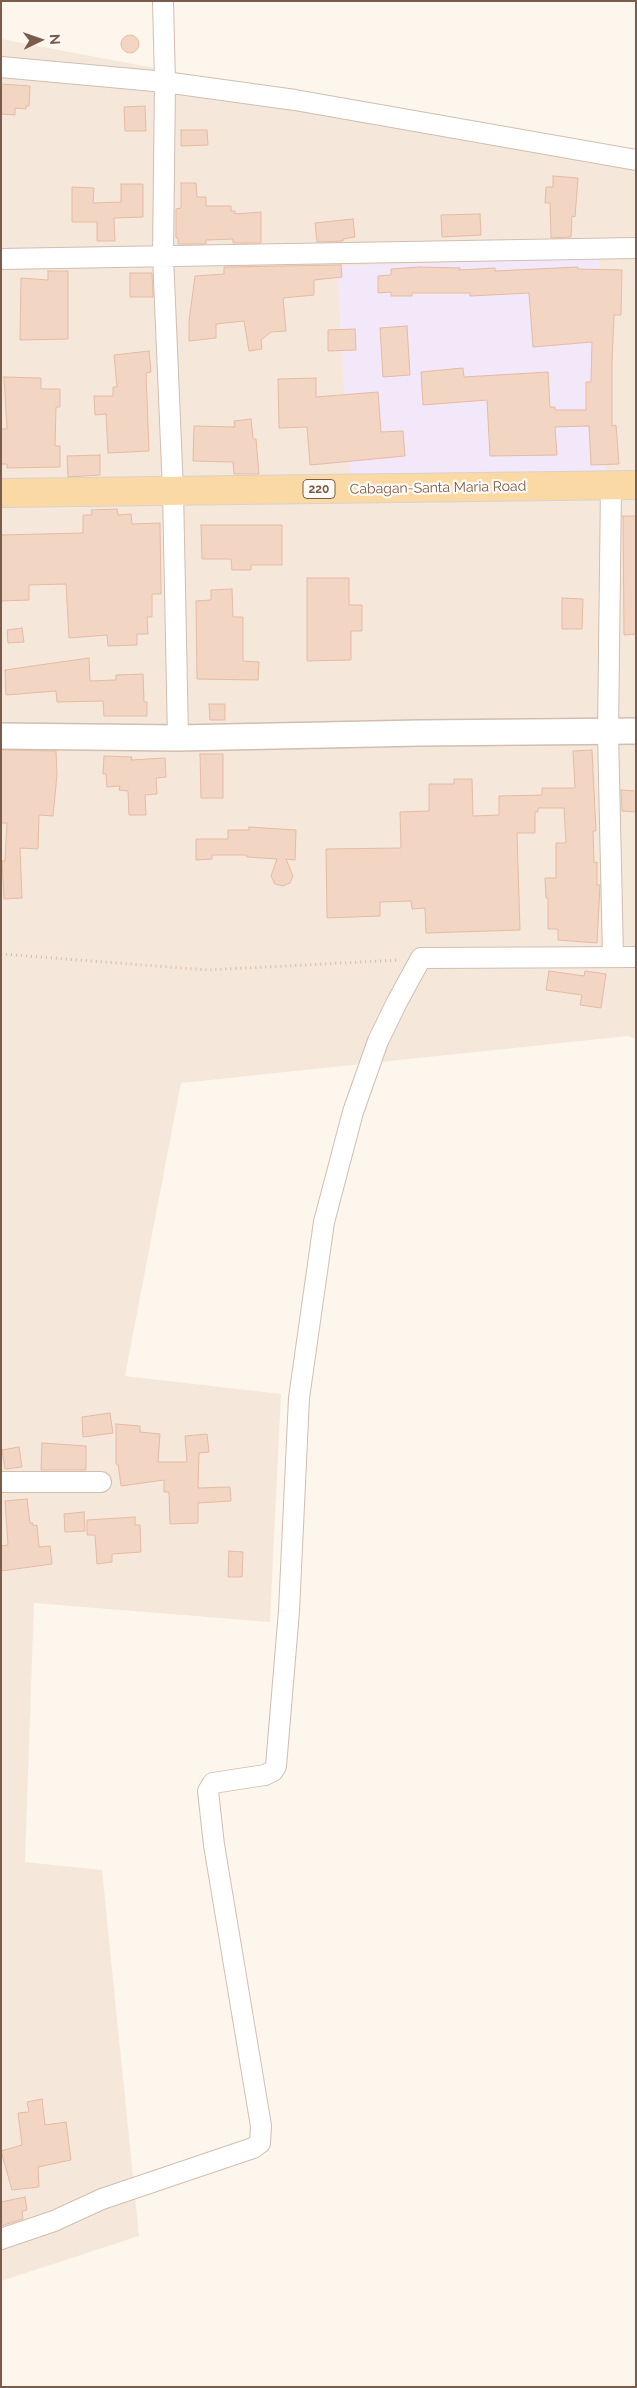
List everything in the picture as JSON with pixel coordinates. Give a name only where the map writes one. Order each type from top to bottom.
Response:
[{"type":"main road","name":"Cabagan-Santa Maria Road","points":[[1,493],[623,485]]},
{"type":"street","points":[[163,1],[165,82],[163,256],[173,491],[178,738]]},
{"type":"street","points":[[1,67],[165,82],[294,100],[636,160]]},
{"type":"street","points":[[1,259],[636,248]]},
{"type":"street","points":[[613,956],[608,733],[623,485]]},
{"type":"street","points":[[1,736],[178,738],[420,732],[608,733],[636,731]]},
{"type":"street","points":[[1,2239],[54,2221],[102,2199],[253,2148],[260,2143],[262,2126],[214,1845],[208,1791],[213,1783],[265,1775],[276,1766],[289,1611],[299,1398],[324,1222],[353,1112],[386,1026],[421,958],[636,957]]},
{"type":"street","points":[[1,1482],[101,1482]]},
{"type":"path","points":[[1,954],[208,970],[421,958]]},
{"type":"shaded area","points":[[1,39],[636,159],[636,1039],[628,1036],[181,1083],[125,1376],[281,1394],[270,1622],[34,1603],[25,1862],[102,1870],[139,2236],[1,2281]]},
{"type":"shaded area","points":[[599,257],[605,472],[349,477],[337,266]]},
{"type":"building","points":[[130,35],[136,38],[139,44],[136,50],[130,53],[124,50],[121,44],[124,38]]},
{"type":"building","points":[[1,84],[30,86],[29,106],[26,106],[26,109],[15,108],[15,115],[1,114]]},
{"type":"building","points":[[145,106],[146,131],[125,131],[124,107]]},
{"type":"building","points":[[181,130],[207,130],[208,145],[181,146]]},
{"type":"building","points":[[553,176],[578,178],[575,217],[572,216],[571,237],[551,238],[550,203],[545,203],[546,187],[553,187]]},
{"type":"building","points":[[181,183],[196,183],[197,197],[206,197],[206,206],[231,206],[231,211],[235,211],[235,214],[261,212],[261,243],[233,243],[233,239],[206,240],[206,244],[178,244],[178,238],[176,238],[176,209],[181,208]]},
{"type":"building","points":[[121,184],[143,184],[143,217],[114,218],[115,241],[97,241],[97,222],[72,222],[72,187],[94,188],[93,203],[121,202]]},
{"type":"building","points":[[480,214],[481,235],[442,237],[441,215]]},
{"type":"building","points":[[353,219],[355,237],[343,239],[343,241],[317,242],[315,223]]},
{"type":"building","points":[[341,265],[342,277],[314,280],[314,295],[283,298],[286,331],[271,332],[261,340],[262,349],[249,351],[244,321],[216,324],[216,338],[189,341],[189,321],[195,276],[224,274],[224,267]]},
{"type":"building","points":[[420,267],[460,268],[459,270],[495,268],[495,271],[578,267],[578,269],[622,270],[621,315],[614,315],[612,362],[612,426],[616,425],[619,464],[591,465],[589,426],[555,427],[557,455],[490,456],[487,400],[423,405],[421,372],[463,368],[464,377],[548,372],[550,407],[555,407],[555,410],[586,410],[586,382],[591,382],[592,342],[533,347],[529,293],[470,296],[470,293],[412,293],[412,296],[391,296],[391,292],[378,293],[378,276],[391,275],[391,269]]},
{"type":"building","points":[[48,271],[68,271],[68,339],[20,340],[21,278],[48,280]]},
{"type":"building","points":[[130,273],[152,273],[153,297],[130,297]]},
{"type":"building","points":[[407,326],[410,375],[383,377],[380,328]]},
{"type":"building","points":[[355,329],[356,350],[328,351],[328,330]]},
{"type":"building","points":[[149,351],[151,372],[146,373],[149,451],[108,453],[106,414],[95,415],[94,396],[113,396],[113,387],[117,387],[114,355]]},
{"type":"building","points":[[4,377],[41,378],[41,389],[60,389],[60,407],[56,407],[55,446],[60,446],[60,467],[7,468],[7,464],[1,464],[1,429],[7,429]]},
{"type":"building","points":[[316,378],[316,397],[378,392],[381,432],[403,431],[405,456],[310,465],[307,427],[279,428],[278,379]]},
{"type":"building","points":[[251,419],[253,439],[256,439],[259,474],[234,474],[233,462],[193,461],[194,426],[235,427],[234,421]]},
{"type":"building","points":[[100,455],[100,475],[68,477],[67,456]]},
{"type":"building","points":[[117,509],[118,515],[131,514],[132,524],[160,523],[161,594],[152,594],[152,617],[147,617],[148,634],[137,634],[137,645],[108,646],[107,635],[69,638],[66,584],[29,585],[29,600],[1,601],[1,535],[83,533],[83,515],[92,515],[91,510]]},
{"type":"building","points":[[623,516],[636,516],[636,634],[624,635]]},
{"type":"building","points":[[201,525],[282,525],[282,565],[251,565],[251,570],[232,570],[231,559],[202,559]]},
{"type":"building","points":[[307,578],[349,578],[349,605],[362,605],[362,631],[351,631],[351,660],[307,661]]},
{"type":"building","points":[[232,589],[233,617],[243,617],[243,661],[259,662],[258,680],[197,679],[196,601],[211,600],[211,590]]},
{"type":"building","points":[[562,598],[583,599],[582,629],[562,629]]},
{"type":"building","points":[[22,628],[24,642],[8,643],[7,630]]},
{"type":"building","points":[[89,658],[90,681],[116,680],[116,675],[143,674],[144,702],[147,702],[147,716],[104,716],[103,701],[57,702],[56,691],[6,695],[5,670]]},
{"type":"building","points":[[209,704],[225,704],[225,720],[210,720]]},
{"type":"building","points":[[1,750],[56,751],[57,775],[53,816],[39,815],[38,849],[20,848],[22,898],[4,899],[2,861],[5,861],[7,823],[1,823]]},
{"type":"building","points":[[592,750],[596,831],[593,831],[594,863],[597,862],[597,885],[600,885],[597,943],[558,940],[558,929],[548,929],[548,898],[546,898],[545,878],[556,878],[556,843],[566,843],[564,808],[538,808],[538,812],[535,812],[535,833],[517,833],[520,930],[426,933],[425,908],[412,909],[411,901],[380,902],[380,916],[327,918],[326,849],[401,848],[400,812],[429,811],[429,784],[454,784],[454,779],[472,779],[473,816],[499,815],[499,796],[542,795],[542,788],[575,788],[573,751]]},
{"type":"building","points":[[200,754],[223,754],[223,798],[201,798]]},
{"type":"building","points":[[104,756],[132,757],[131,760],[165,758],[166,777],[156,778],[157,794],[145,795],[146,815],[129,815],[128,791],[119,790],[120,786],[107,787],[106,774],[103,774]]},
{"type":"building","points":[[621,790],[636,791],[636,812],[622,811]]},
{"type":"building","points":[[249,827],[296,830],[295,860],[286,859],[293,876],[290,883],[283,886],[275,884],[271,876],[277,859],[247,857],[247,855],[212,855],[212,859],[196,860],[196,839],[228,839],[228,830],[249,830]]},
{"type":"building","points":[[549,971],[584,976],[585,971],[606,974],[601,1008],[580,1005],[582,995],[546,990]]},
{"type":"building","points":[[110,1413],[113,1433],[83,1437],[82,1417]]},
{"type":"building","points":[[116,1424],[140,1426],[140,1432],[160,1434],[158,1462],[187,1462],[185,1436],[207,1434],[209,1452],[199,1453],[198,1488],[230,1487],[231,1501],[198,1503],[198,1523],[170,1524],[169,1492],[164,1492],[164,1480],[121,1486],[118,1464],[116,1464]]},
{"type":"building","points":[[42,1443],[86,1446],[86,1470],[41,1470]]},
{"type":"building","points":[[19,1447],[22,1467],[5,1469],[2,1450]]},
{"type":"building","points":[[27,1499],[30,1523],[33,1523],[33,1526],[37,1525],[39,1547],[50,1546],[52,1564],[1,1571],[1,1546],[8,1545],[5,1501]]},
{"type":"building","points":[[84,1512],[85,1531],[65,1532],[64,1514]]},
{"type":"building","points":[[135,1517],[135,1525],[140,1525],[141,1552],[112,1554],[112,1562],[97,1564],[95,1535],[87,1535],[87,1520]]},
{"type":"building","points":[[229,1551],[243,1552],[242,1577],[228,1577]]},
{"type":"building","points":[[42,2099],[45,2125],[66,2122],[71,2160],[38,2167],[39,2187],[12,2190],[1,2151],[22,2145],[18,2113],[29,2112],[27,2102]]},
{"type":"building","points":[[25,2197],[27,2210],[22,2211],[23,2219],[1,2226],[1,2202]]}]
